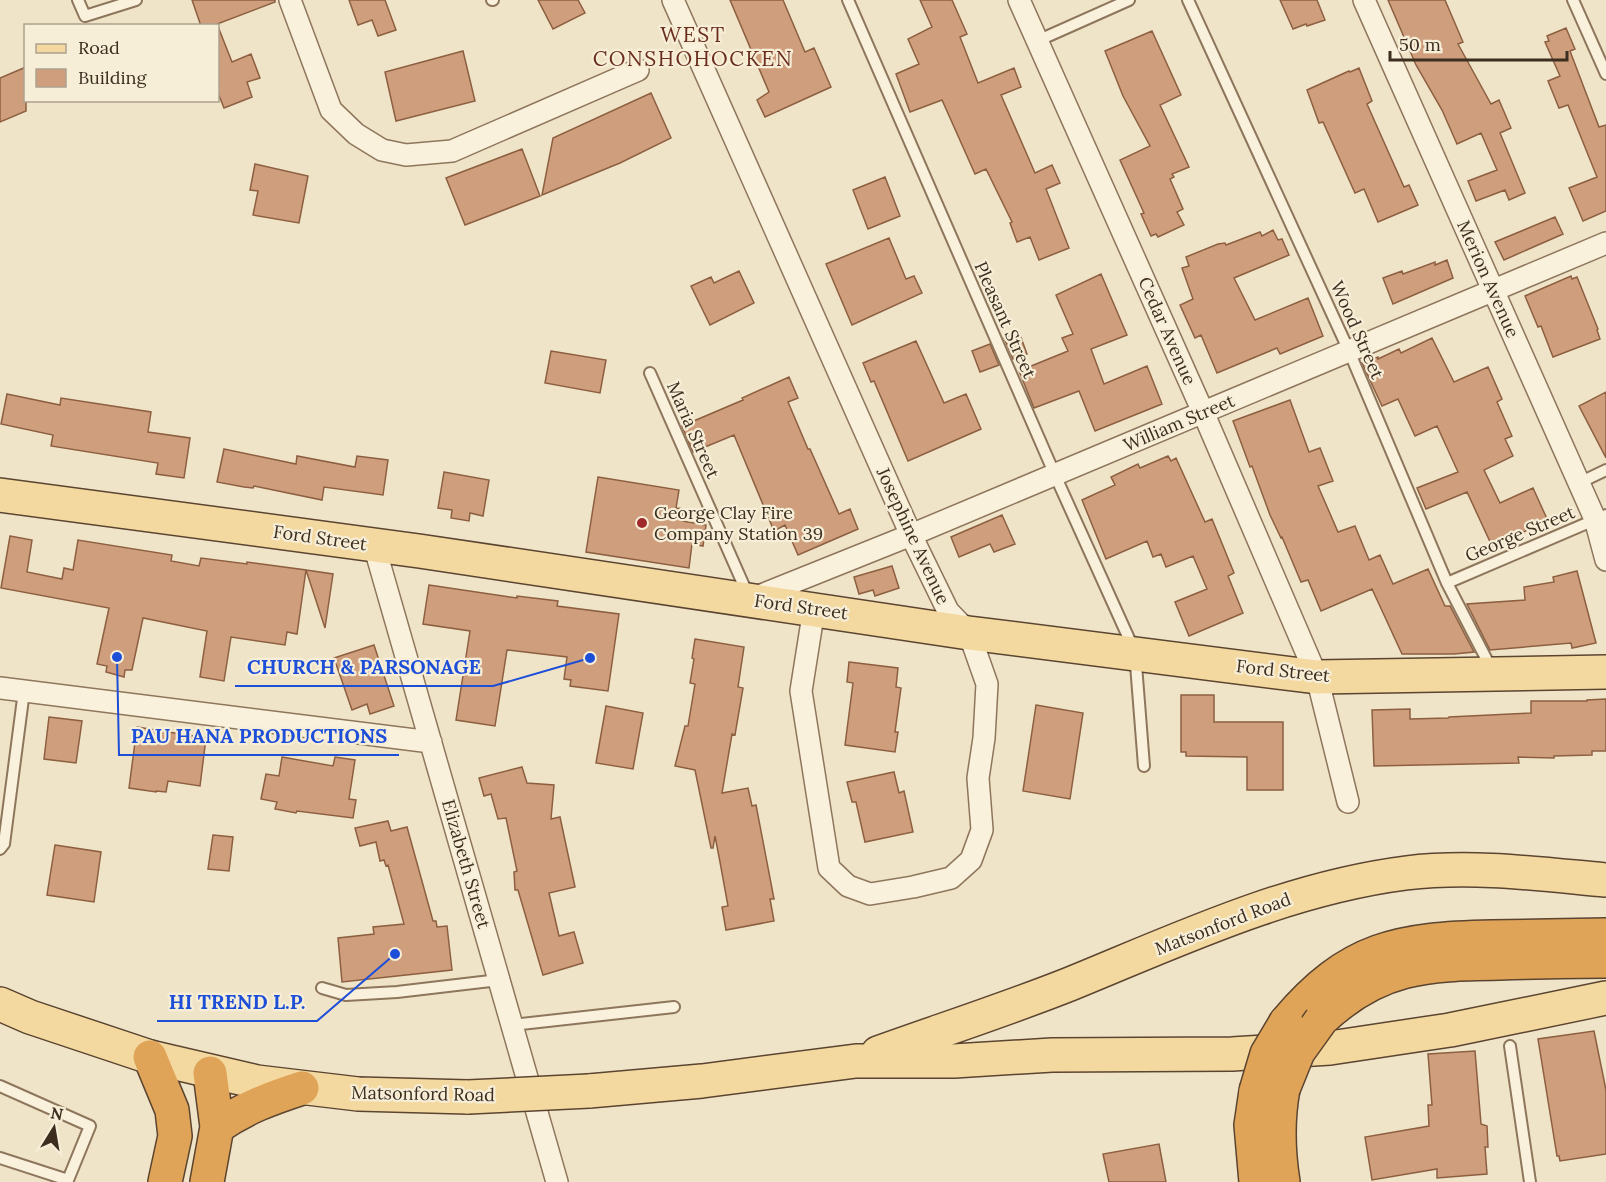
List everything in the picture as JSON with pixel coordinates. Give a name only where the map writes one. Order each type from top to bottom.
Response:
[{"type":"highway","points":[[1268,1172],[1278,1123],[1269,1090],[1267,1054],[1286,1022],[1315,990],[1348,965],[1408,943],[1449,938],[1606,935]]},
{"type":"highway","points":[[1269,1090],[1335,1006],[1361,988],[1396,973],[1414,968],[1451,964],[1606,961]]},
{"type":"highway","points":[[150,1057],[172,1110],[175,1136]]},
{"type":"highway","points":[[207,1182],[218,1127],[210,1072]]},
{"type":"highway","points":[[165,1178],[175,1136],[210,1072]]},
{"type":"highway","points":[[218,1127],[239,1112],[267,1099],[302,1088]]},
{"type":"main road","name":"Ford Street","points":[[0,495],[374,545],[969,633],[1135,652],[1317,677],[1606,672]]},
{"type":"main road","name":"Matsonford Road","points":[[856,1061],[1009,1008],[1227,920],[1322,889],[1398,874],[1451,870],[1493,870],[1606,880]]},
{"type":"main road","name":"Matsonford Road","points":[[0,1004],[30,1017],[150,1057],[257,1082],[369,1094],[468,1098],[702,1081],[856,1061],[954,1061],[1053,1055],[1232,1053],[1330,1048],[1450,1030],[1606,998]]},
{"type":"street","points":[[290,0],[331,110],[356,134],[382,150],[406,155],[452,151],[638,70]]},
{"type":"street","name":"Josephine Avenue","points":[[674,0],[911,535],[948,610],[969,633],[987,684],[984,738],[978,778],[982,830],[971,860],[951,878],[870,894],[848,886],[829,868],[801,691],[814,609]]},
{"type":"street","name":"Cedar Avenue","points":[[1019,0],[1203,412],[1317,677],[1348,802]]},
{"type":"street","name":"Merion Avenue","points":[[1364,0],[1579,483],[1600,517],[1606,560]]},
{"type":"street","name":"William Street","points":[[750,600],[1055,475],[1606,243]]},
{"type":"street","name":"Elizabeth Street","points":[[374,545],[557,1182]]},
{"type":"street","points":[[0,688],[431,742]]},
{"type":"lane","points":[[78,0],[85,16],[136,0]]},
{"type":"lane","name":"Pleasant Street","points":[[848,0],[1055,475],[1135,652],[1144,766]]},
{"type":"lane","points":[[1037,41],[1129,0]]},
{"type":"lane","name":"Wood Street","points":[[1188,0],[1349,351],[1447,583],[1493,674]]},
{"type":"lane","points":[[1574,0],[1606,74]]},
{"type":"lane","name":"Maria Street","points":[[650,373],[750,600]]},
{"type":"lane","points":[[1579,483],[1606,470]]},
{"type":"lane","name":"George Street","points":[[1447,583],[1600,517]]},
{"type":"lane","points":[[0,849],[4,844],[24,691]]},
{"type":"lane","points":[[322,988],[346,995],[397,992],[499,980]]},
{"type":"lane","points":[[512,1025],[674,1007]]},
{"type":"lane","points":[[1510,1047],[1530,1182]]},
{"type":"lane","points":[[0,1086],[90,1126],[68,1180],[0,1158]]},
{"type":"building","points":[[192,0],[275,0],[275,2],[217,24],[200,24]]},
{"type":"building","points":[[349,0],[385,0],[396,30],[378,36],[372,20],[358,25]]},
{"type":"building","points":[[538,0],[578,0],[585,13],[553,29]]},
{"type":"building","points":[[730,0],[783,0],[805,52],[814,48],[831,87],[765,117],[757,100],[769,92]]},
{"type":"building","points":[[920,0],[952,0],[967,34],[960,37],[978,83],[1014,68],[1021,87],[1001,95],[1035,173],[1052,165],[1060,183],[1046,189],[1069,248],[1039,260],[1030,237],[1017,242],[1010,223],[1012,222],[986,169],[975,174],[942,100],[910,112],[896,74],[919,64],[908,39],[932,27]]},
{"type":"building","points":[[1280,0],[1317,0],[1325,20],[1293,29]]},
{"type":"building","points":[[1388,0],[1445,0],[1463,42],[1458,44],[1491,104],[1499,100],[1511,128],[1500,133],[1525,193],[1509,200],[1505,190],[1476,201],[1468,181],[1497,170],[1481,133],[1457,144],[1442,110],[1416,65]]},
{"type":"building","points":[[1566,28],[1575,49],[1570,51],[1599,127],[1606,125],[1606,211],[1583,221],[1569,188],[1597,177],[1568,105],[1559,108],[1548,81],[1560,76],[1545,42],[1549,41],[1547,36]]},
{"type":"building","points":[[219,29],[232,62],[251,54],[260,78],[247,82],[252,97],[224,108],[219,96]]},
{"type":"building","points":[[1152,31],[1181,95],[1160,105],[1189,167],[1172,174],[1174,177],[1170,179],[1183,209],[1177,212],[1184,225],[1158,237],[1156,234],[1151,236],[1141,214],[1144,213],[1120,160],[1150,146],[1123,96],[1105,51]]},
{"type":"building","points":[[463,51],[475,101],[396,121],[385,72]]},
{"type":"building","points":[[24,68],[26,111],[0,122],[0,78]]},
{"type":"building","points":[[1359,68],[1372,101],[1367,104],[1404,187],[1409,185],[1418,205],[1378,222],[1364,189],[1355,193],[1323,122],[1319,123],[1307,90]]},
{"type":"building","points":[[651,93],[671,138],[620,163],[542,195],[553,138]]},
{"type":"building","points":[[522,149],[540,196],[465,225],[446,178]]},
{"type":"building","points":[[255,164],[308,176],[299,223],[253,215],[258,191],[250,190]]},
{"type":"building","points":[[885,177],[900,216],[868,229],[853,190]]},
{"type":"building","points":[[1555,217],[1563,234],[1504,260],[1495,242]]},
{"type":"building","points":[[1273,230],[1278,240],[1282,239],[1289,255],[1234,278],[1255,320],[1308,298],[1323,336],[1280,354],[1277,348],[1217,373],[1201,335],[1195,338],[1180,305],[1193,299],[1182,268],[1189,266],[1186,257],[1218,244],[1225,243],[1226,245],[1260,232],[1262,236]]},
{"type":"building","points":[[889,238],[906,279],[914,276],[922,293],[852,325],[826,264]]},
{"type":"building","points":[[1447,260],[1453,278],[1393,304],[1383,278]]},
{"type":"building","points":[[739,271],[754,303],[710,325],[691,286],[711,277],[714,283]]},
{"type":"building","points":[[1101,274],[1127,335],[1091,349],[1104,384],[1147,366],[1162,404],[1095,431],[1079,391],[1034,408],[1019,371],[1068,351],[1062,338],[1073,334],[1056,295]]},
{"type":"building","points":[[1571,276],[1572,279],[1577,277],[1600,339],[1553,357],[1541,326],[1538,327],[1525,296]]},
{"type":"building","points":[[1019,332],[1027,354],[1013,359],[1004,338]]},
{"type":"building","points":[[1432,338],[1454,382],[1488,367],[1502,399],[1497,402],[1512,436],[1505,439],[1513,456],[1484,470],[1500,503],[1533,488],[1548,521],[1492,546],[1467,492],[1426,509],[1417,488],[1458,472],[1437,426],[1415,436],[1398,399],[1382,406],[1362,363],[1378,357],[1378,359],[1399,349],[1401,353]]},
{"type":"building","points":[[916,341],[944,403],[966,394],[981,429],[908,461],[874,381],[871,382],[863,363]]},
{"type":"building","points":[[990,344],[999,365],[980,372],[972,351]]},
{"type":"building","points":[[551,351],[606,360],[600,393],[545,383]]},
{"type":"building","points":[[789,377],[798,398],[788,402],[808,449],[810,449],[839,514],[850,509],[858,529],[798,555],[785,525],[774,531],[734,435],[693,452],[682,426]]},
{"type":"building","points":[[1606,392],[1606,458],[1579,406]]},
{"type":"building","points":[[7,394],[60,405],[61,398],[151,412],[148,432],[190,438],[184,478],[156,474],[158,463],[51,446],[53,435],[1,424]]},
{"type":"building","points":[[1290,400],[1309,452],[1320,448],[1333,481],[1318,486],[1338,532],[1355,526],[1369,560],[1380,555],[1393,584],[1428,569],[1445,606],[1450,606],[1474,652],[1402,654],[1372,589],[1321,611],[1308,580],[1301,582],[1270,515],[1233,421]]},
{"type":"building","points":[[224,449],[296,464],[297,456],[355,467],[357,456],[388,460],[383,495],[324,487],[322,500],[254,486],[253,488],[217,482]]},
{"type":"building","points":[[1168,456],[1171,461],[1176,458],[1205,522],[1212,519],[1234,573],[1228,576],[1243,613],[1189,636],[1175,602],[1207,589],[1193,556],[1166,567],[1161,554],[1153,557],[1147,541],[1106,559],[1082,500],[1115,485],[1111,477],[1138,464],[1140,468]]},
{"type":"building","points":[[444,472],[489,480],[483,516],[470,513],[469,521],[451,518],[452,510],[438,508]]},
{"type":"building","name":"George Clay Fire Company Station 39","points":[[598,477],[679,490],[676,508],[684,509],[682,521],[706,525],[703,546],[692,544],[689,568],[586,552]]},
{"type":"building","points":[[1002,515],[1015,544],[994,552],[990,544],[959,557],[951,537]]},
{"type":"building","points":[[10,536],[32,540],[27,572],[62,579],[64,568],[73,570],[78,540],[172,555],[171,561],[199,566],[201,558],[306,570],[297,634],[287,632],[285,645],[231,637],[224,681],[200,677],[207,631],[143,618],[132,670],[125,670],[124,677],[106,672],[107,666],[97,664],[109,608],[1,588]]},
{"type":"building","points":[[892,566],[899,588],[875,596],[873,590],[859,594],[854,577]]},
{"type":"building","points":[[306,570],[333,574],[325,628]]},
{"type":"building","points":[[1577,571],[1596,643],[1572,648],[1571,643],[1490,650],[1467,604],[1525,600],[1524,587],[1554,582],[1553,577]]},
{"type":"building","points":[[429,585],[517,598],[517,596],[558,601],[557,606],[619,614],[608,691],[570,686],[571,680],[564,679],[567,657],[507,650],[495,726],[456,720],[470,631],[423,624]]},
{"type":"building","points":[[695,639],[744,647],[738,687],[743,688],[722,793],[748,788],[752,806],[756,805],[774,899],[770,899],[774,921],[726,930],[722,907],[728,906],[715,836],[713,848],[711,848],[695,770],[675,766],[685,726],[688,726],[695,684],[690,683]]},
{"type":"building","points":[[374,645],[394,706],[370,714],[367,704],[352,710],[334,658]]},
{"type":"building","points":[[849,662],[898,668],[896,687],[901,688],[895,732],[898,732],[895,752],[845,745],[853,683],[847,682]]},
{"type":"building","points":[[1181,695],[1214,695],[1214,722],[1283,722],[1283,790],[1247,790],[1247,757],[1186,756],[1186,752],[1181,752]]},
{"type":"building","points":[[1606,699],[1606,751],[1592,751],[1592,755],[1554,756],[1554,758],[1518,757],[1519,763],[1374,766],[1372,710],[1410,709],[1410,719],[1448,718],[1531,713],[1531,701]]},
{"type":"building","points":[[1036,705],[1083,713],[1070,799],[1023,791]]},
{"type":"building","points":[[606,706],[643,713],[633,769],[596,763]]},
{"type":"building","points":[[49,717],[82,721],[76,763],[44,759]]},
{"type":"building","points":[[137,727],[206,738],[200,786],[168,781],[166,792],[129,788]]},
{"type":"building","points":[[282,757],[333,766],[335,757],[355,760],[349,799],[356,800],[353,818],[275,809],[277,802],[261,799],[266,774],[279,776]]},
{"type":"building","points":[[522,767],[527,783],[554,785],[551,819],[560,817],[575,887],[549,893],[559,936],[574,932],[583,963],[543,975],[518,890],[515,890],[514,872],[517,871],[506,818],[498,819],[491,794],[484,796],[479,778]]},
{"type":"building","points":[[894,772],[899,793],[904,791],[913,832],[865,842],[856,802],[852,802],[847,782]]},
{"type":"building","points":[[388,821],[391,831],[407,827],[433,921],[436,921],[437,927],[447,926],[452,970],[342,982],[338,938],[374,934],[373,927],[404,924],[388,865],[386,866],[384,860],[380,861],[376,842],[360,846],[355,828]]},
{"type":"building","points":[[213,835],[233,837],[229,871],[208,869]]},
{"type":"building","points":[[55,845],[101,852],[94,902],[47,895]]},
{"type":"building","points":[[1594,1031],[1606,1090],[1606,1154],[1560,1161],[1557,1156],[1538,1039]]},
{"type":"building","points":[[1475,1051],[1481,1124],[1487,1126],[1488,1147],[1485,1147],[1487,1174],[1437,1178],[1437,1169],[1372,1180],[1365,1137],[1429,1126],[1428,1105],[1432,1105],[1428,1054]]},
{"type":"building","points":[[1159,1144],[1166,1182],[1109,1182],[1103,1154]]},
{"type":"place","name":"George Clay Fire Company Station 39","points":[[642,523]]},
{"type":"place","name":"PAU HANA PRODUCTIONS","points":[[117,657]]},
{"type":"place","name":"CHURCH & PARSONAGE","points":[[590,658]]},
{"type":"place","name":"HI TREND L.P.","points":[[395,954]]},
{"type":"district","name":"WEST CONSHOHOCKEN","points":[[693,47]]}]
